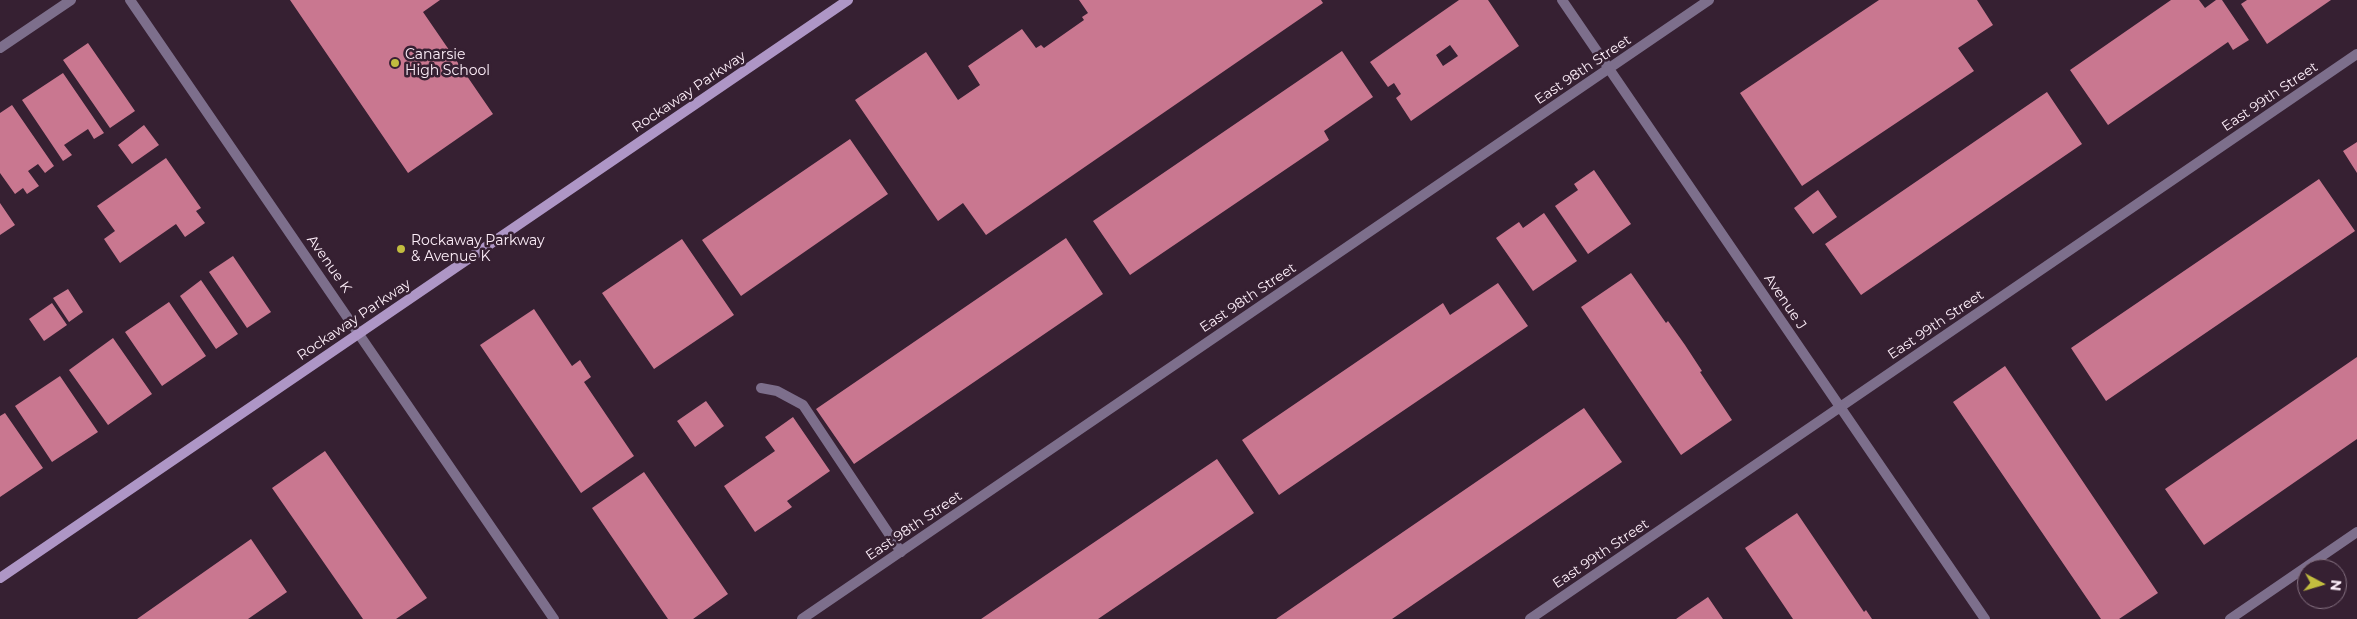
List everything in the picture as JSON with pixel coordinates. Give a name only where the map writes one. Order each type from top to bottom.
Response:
[{"type":"main road","name":"Rockaway Parkway","points":[[0,578],[848,0]]},
{"type":"street","points":[[0,48],[70,0]]},
{"type":"street","name":"Avenue K","points":[[130,0],[360,333],[554,619]]},
{"type":"street","name":"Avenue J","points":[[1562,0],[1985,619]]},
{"type":"street","name":"East 98th Street","points":[[802,619],[1709,0]]},
{"type":"street","name":"East 99th Street","points":[[1530,619],[2357,54]]},
{"type":"street","points":[[761,388],[776,391],[804,405],[901,552]]},
{"type":"street","points":[[2230,619],[2357,532]]},
{"type":"building","name":"Canarsie High School","points":[[290,0],[440,0],[423,12],[493,114],[408,173]]},
{"type":"building","points":[[1079,0],[1321,0],[1323,3],[986,235],[963,203],[938,221],[855,100],[926,52],[958,100],[980,85],[968,66],[1022,29],[1036,48],[1041,45],[1044,48],[1084,20],[1082,17],[1088,13]]},
{"type":"building","points":[[1459,0],[1488,0],[1519,46],[1411,121],[1396,98],[1401,94],[1394,83],[1388,87],[1370,62]],"holes":[[[1450,45],[1458,56],[1443,66],[1436,55]]]},
{"type":"building","points":[[1879,0],[1977,0],[1993,25],[1958,48],[1974,71],[1802,186],[1740,93]]},
{"type":"building","points":[[2171,0],[2199,0],[2205,8],[2216,0],[2222,0],[2249,40],[2233,50],[2228,42],[2108,125],[2070,70]]},
{"type":"building","points":[[2247,0],[2331,0],[2267,44],[2241,4]]},
{"type":"building","points":[[88,43],[135,111],[110,128],[63,60]]},
{"type":"building","points":[[1342,51],[1373,97],[1324,131],[1329,140],[1130,275],[1093,221]]},
{"type":"building","points":[[63,73],[104,133],[94,139],[88,129],[64,145],[72,155],[63,161],[22,100]]},
{"type":"building","points":[[2047,92],[2082,144],[1861,295],[1825,244]]},
{"type":"building","points":[[12,105],[54,166],[45,173],[38,164],[28,171],[39,186],[27,194],[23,188],[15,194],[0,173],[0,113]]},
{"type":"building","points":[[144,125],[159,145],[132,164],[118,145]]},
{"type":"building","points":[[850,139],[888,194],[741,296],[702,240]]},
{"type":"building","points":[[2357,142],[2357,173],[2343,151]]},
{"type":"building","points":[[166,158],[201,208],[196,211],[205,223],[185,237],[176,224],[120,263],[104,239],[115,231],[97,206]]},
{"type":"building","points":[[1594,170],[1631,224],[1588,254],[1555,206],[1578,190],[1574,184]]},
{"type":"building","points":[[2319,179],[2355,231],[2106,401],[2071,348]]},
{"type":"building","points":[[1818,190],[1837,217],[1813,234],[1794,208]]},
{"type":"building","points":[[0,203],[15,225],[0,235]]},
{"type":"building","points":[[1544,213],[1577,261],[1533,291],[1496,238],[1519,222],[1523,228]]},
{"type":"building","points":[[1066,238],[1103,294],[854,464],[816,409]]},
{"type":"building","points":[[682,239],[734,315],[654,369],[602,293]]},
{"type":"building","points":[[233,256],[271,312],[247,328],[209,272]]},
{"type":"building","points":[[1631,273],[1666,323],[1668,321],[1685,345],[1702,371],[1700,372],[1732,420],[1681,455],[1581,307]]},
{"type":"building","points":[[201,280],[238,334],[216,349],[180,296]]},
{"type":"building","points":[[1498,283],[1528,326],[1279,495],[1242,440],[1443,303],[1450,315]]},
{"type":"building","points":[[68,289],[83,312],[69,322],[53,298]]},
{"type":"building","points":[[169,302],[206,356],[162,386],[125,332]]},
{"type":"building","points":[[52,303],[67,325],[44,341],[29,319]]},
{"type":"building","points":[[534,309],[572,366],[580,360],[591,377],[584,382],[634,456],[581,493],[480,345]]},
{"type":"building","points":[[113,338],[152,394],[108,425],[69,370]]},
{"type":"building","points":[[2357,357],[2357,439],[2204,545],[2165,489]]},
{"type":"building","points":[[2005,366],[2158,593],[2119,619],[2101,619],[1953,402]]},
{"type":"building","points":[[60,376],[98,432],[52,462],[15,406]]},
{"type":"building","points":[[706,401],[724,426],[695,447],[677,421]]},
{"type":"building","points":[[1584,408],[1622,462],[1392,619],[1276,619]]},
{"type":"building","points":[[5,413],[43,468],[0,497],[0,416]]},
{"type":"building","points":[[793,417],[830,471],[787,501],[792,507],[755,532],[724,486],[775,451],[765,437]]},
{"type":"building","points":[[325,451],[427,598],[396,619],[363,619],[272,488]]},
{"type":"building","points":[[1217,459],[1254,513],[1098,619],[981,619]]},
{"type":"building","points":[[644,472],[728,594],[693,619],[668,619],[592,508]]},
{"type":"building","points":[[1797,513],[1864,612],[1866,610],[1872,619],[1793,619],[1745,548]]},
{"type":"building","points":[[251,539],[287,592],[248,619],[137,619]]},
{"type":"building","points":[[1708,597],[1723,619],[1676,619],[1686,612]]},
{"type":"place","name":"Canarsie High School","points":[[395,63]]},
{"type":"place","name":"Rockaway Parkway & Avenue K","points":[[401,249]]}]
